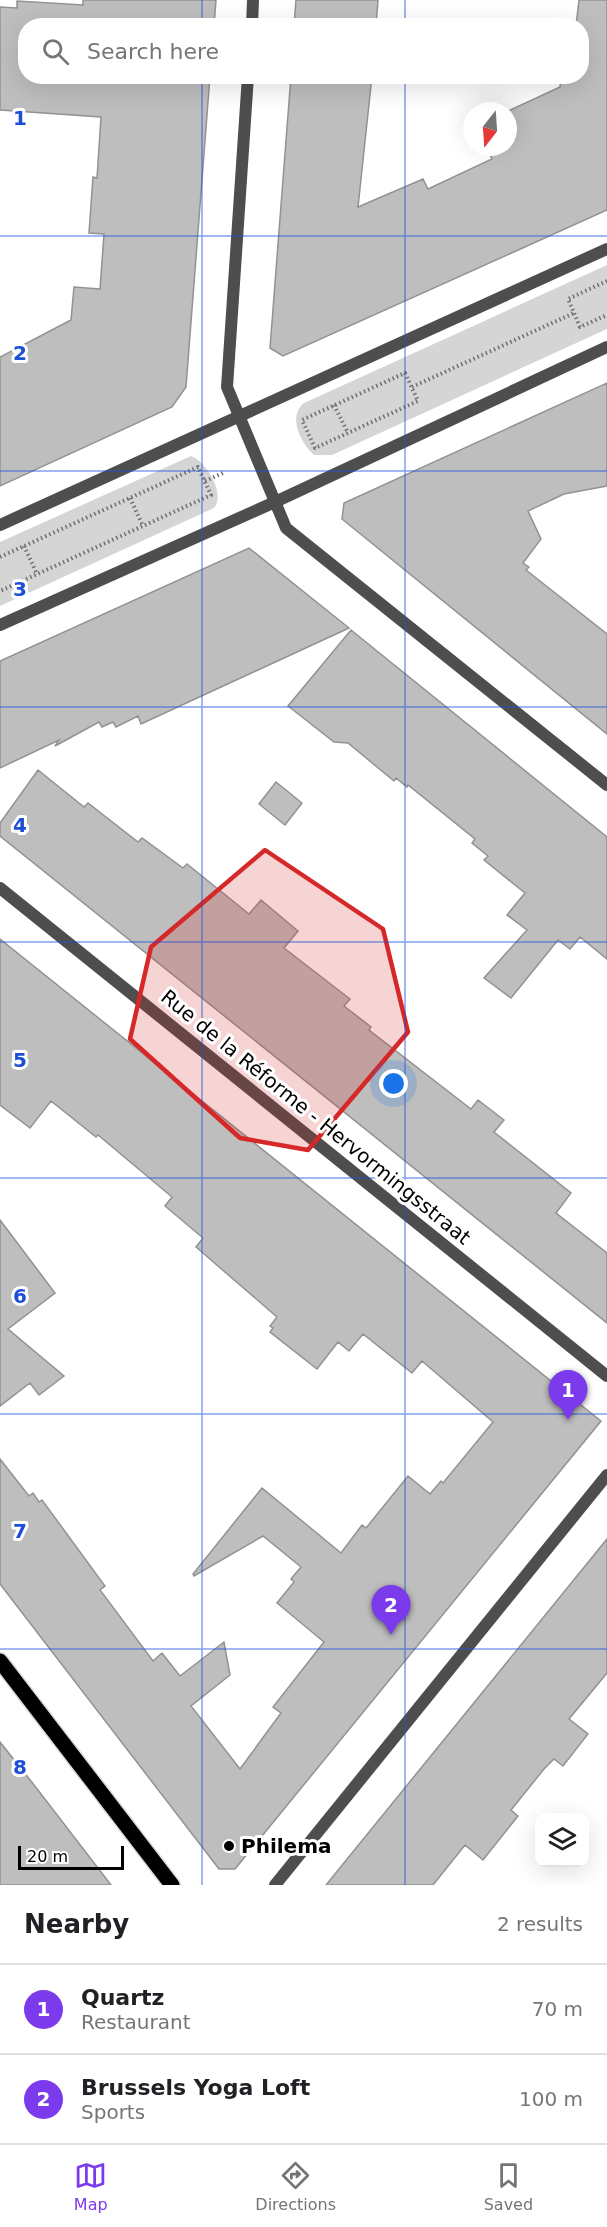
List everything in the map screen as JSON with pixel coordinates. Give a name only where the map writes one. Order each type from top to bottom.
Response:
[{"type":"main road","points":[[0,1661],[172,1885]]},
{"type":"street","points":[[252,18],[253,0]]},
{"type":"street","points":[[247,84],[227,387],[286,528],[607,785]]},
{"type":"street","points":[[0,525],[607,249]]},
{"type":"street","points":[[0,625],[275,502],[607,347]]},
{"type":"street","name":"Rue de la Réforme - Hervormingsstraat","points":[[0,888],[607,1376]]},
{"type":"street","points":[[275,1885],[607,1475]]},
{"type":"path","points":[[607,281],[568,299],[580,327],[607,315]]},
{"type":"path","points":[[412,387],[574,313]]},
{"type":"path","points":[[405,373],[412,387],[418,401],[315,448],[302,420],[405,373]]},
{"type":"path","points":[[334,405],[348,433]]},
{"type":"path","points":[[0,557],[198,467],[211,495],[0,591]]},
{"type":"path","points":[[204,481],[223,473]]},
{"type":"path","points":[[130,498],[143,526]]},
{"type":"path","points":[[24,546],[37,574]]},
{"type":"highlighted area","points":[[265,850],[383,929],[408,1032],[308,1150],[240,1138],[130,1039],[151,947]]},
{"type":"shaded area","points":[[607,265],[607,329],[332,455],[314,455],[305,444],[296,422],[299,409],[304,403]]},
{"type":"shaded area","points":[[191,456],[203,464],[213,479],[218,495],[214,508],[0,606],[0,542]]},
{"type":"building","points":[[83,0],[216,0],[215,18],[18,18],[18,84],[209,84],[186,387],[172,407],[0,486],[0,357],[71,320],[74,287],[100,289],[104,234],[89,233],[93,177],[97,178],[101,117],[0,110],[0,7],[17,8],[17,1],[83,5]]},
{"type":"building","points":[[296,0],[378,0],[377,18],[295,18]]},
{"type":"building","points":[[579,0],[607,0],[607,210],[283,356],[270,348],[290,84],[371,84],[358,207],[423,179],[428,189],[492,159],[490,156],[517,156],[517,107],[560,87],[560,84],[589,84],[589,18],[577,18]]},
{"type":"building","points":[[607,383],[607,486],[564,494],[528,511],[541,539],[523,563],[529,567],[526,570],[607,634],[607,734],[342,519],[344,503]]},
{"type":"building","points":[[249,548],[349,628],[141,724],[138,716],[116,727],[113,722],[102,727],[99,722],[55,746],[59,740],[0,768],[0,661]]},
{"type":"building","points":[[351,630],[607,837],[607,959],[580,937],[570,949],[558,940],[511,998],[484,978],[527,930],[507,915],[525,893],[484,860],[488,856],[472,843],[475,839],[408,785],[407,787],[396,778],[394,781],[348,743],[334,742],[288,706]]},
{"type":"building","points":[[38,770],[84,807],[88,803],[138,842],[142,838],[183,868],[187,864],[249,914],[261,900],[298,931],[284,948],[350,999],[344,1006],[371,1027],[369,1030],[471,1109],[478,1100],[504,1120],[494,1132],[571,1193],[556,1213],[607,1253],[607,1323],[0,836],[0,823]]},
{"type":"building","points":[[276,782],[302,803],[285,825],[259,804]]},
{"type":"building","points":[[0,939],[601,1421],[235,1869],[219,1869],[0,1584],[0,1459],[29,1496],[33,1493],[39,1502],[42,1500],[105,1586],[100,1590],[153,1661],[162,1653],[180,1676],[224,1642],[230,1675],[191,1706],[240,1769],[281,1713],[273,1707],[324,1642],[277,1603],[294,1582],[291,1579],[301,1567],[263,1536],[194,1576],[193,1574],[262,1488],[341,1553],[362,1525],[366,1528],[408,1476],[430,1494],[441,1481],[443,1483],[493,1422],[422,1361],[412,1373],[363,1334],[349,1351],[338,1342],[317,1369],[270,1332],[273,1328],[270,1326],[277,1317],[196,1247],[203,1238],[165,1206],[172,1197],[98,1135],[96,1137],[51,1101],[30,1128],[0,1105]]},
{"type":"building","points":[[0,1220],[55,1293],[8,1329],[64,1376],[39,1395],[30,1383],[0,1406]]},
{"type":"building","points":[[607,1539],[607,1673],[569,1719],[588,1734],[563,1766],[554,1759],[544,1769],[511,1810],[518,1816],[483,1860],[465,1845],[433,1885],[326,1885]]},
{"type":"building","points":[[0,1742],[31,1781],[111,1885],[0,1885]]},
{"type":"place","name":"Quartz","points":[[568,1420]]},
{"type":"place","name":"Brussels Yoga Loft","points":[[391,1635]]},
{"type":"place","name":"Philema","points":[[229,1846]]}]
